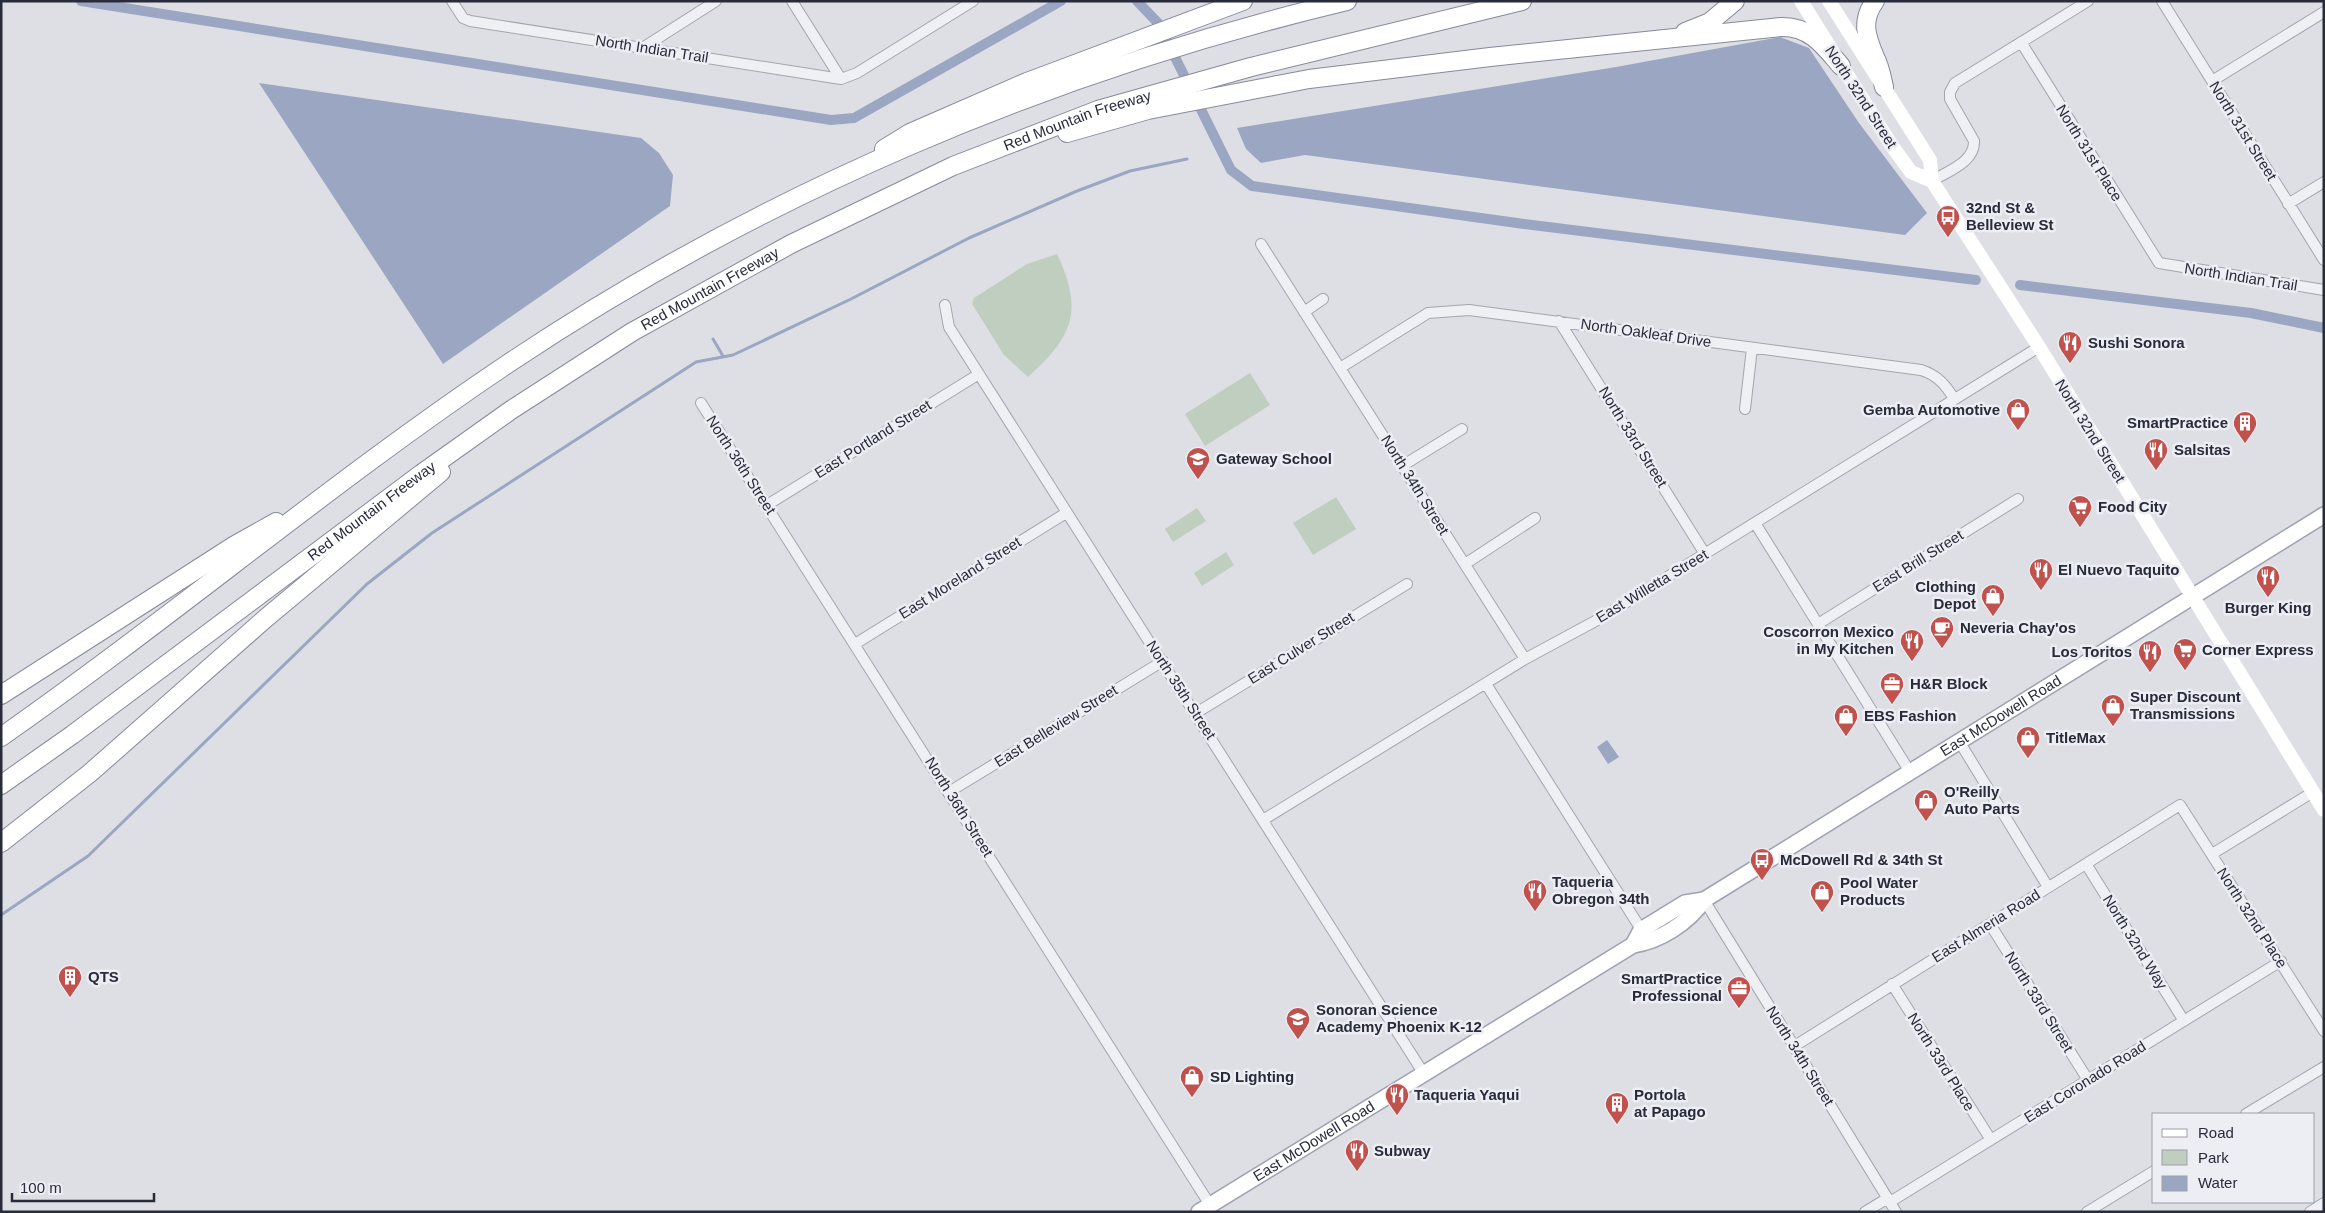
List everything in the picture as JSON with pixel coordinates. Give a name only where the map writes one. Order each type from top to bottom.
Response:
[{"type":"highway","points":[[845,174],[910,133],[1027,82],[1243,1]]},
{"type":"highway","points":[[1,738],[482,382],[592,310],[730,231],[845,174],[1008,105],[1126,64],[1238,29],[1347,1]]},
{"type":"highway","name":"Red Mountain Freeway","points":[[1,785],[65,740],[428,469],[511,410],[609,346],[695,295],[791,244],[890,196],[956,176],[1064,134],[1251,68],[1522,1]]},
{"type":"highway","points":[[1663,38],[1681,34],[1710,22],[1735,1]]},
{"type":"highway","points":[[1875,1],[1868,16],[1867,38],[1876,58],[1884,88]]},
{"type":"highway","points":[[1146,104],[1259,87],[1490,57],[1663,38],[1792,27],[1815,37],[1841,66]]},
{"type":"highway","points":[[1,843],[90,773],[243,637],[422,489],[511,410]]},
{"type":"highway","points":[[1,695],[235,545],[340,486]]},
{"type":"main road","name":"North 32nd Street","points":[[1801,1],[1877,124],[1911,172],[1932,181]]},
{"type":"main road","name":"North 32nd Street","points":[[1829,1],[1930,160],[1932,181],[2039,347],[2324,810]]},
{"type":"main road","name":"East McDowell Road","points":[[1208,1209],[1633,945],[1685,903],[1704,900],[2324,515]]},
{"type":"street","name":"North Indian Trail","points":[[452,1],[463,18],[841,79]]},
{"type":"street","points":[[644,48],[716,1]]},
{"type":"street","points":[[792,1],[841,79],[857,73],[972,1]]},
{"type":"street","points":[[1932,181],[1966,160],[1972,155],[1974,148],[1974,141],[1950,99],[1950,92],[1955,83],[2088,1]]},
{"type":"street","name":"North 31st Street","points":[[2162,1],[2324,260]]},
{"type":"street","points":[[2212,81],[2324,12]]},
{"type":"street","name":"North 31st Place","points":[[2021,42],[2159,262]]},
{"type":"street","points":[[2288,204],[2324,182]]},
{"type":"street","name":"North 34th Street","points":[[1261,244],[1525,659]]},
{"type":"street","name":"North Indian Trail","points":[[2159,262],[2324,290]]},
{"type":"street","points":[[1304,312],[1323,299]]},
{"type":"street","name":"North 35th Street","points":[[945,305],[949,327],[978,374],[1163,661],[1424,1074]]},
{"type":"street","name":"North Oakleaf Drive","points":[[1340,368],[1428,313],[1470,310],[1921,370],[1930,373],[1944,384],[1954,399]]},
{"type":"street","name":"North 33rd Street","points":[[1559,321],[1705,554]]},
{"type":"street","name":"East Willetta Street","points":[[1263,820],[1525,659],[1601,618],[2039,347]]},
{"type":"street","points":[[1745,409],[1752,348]]},
{"type":"street","name":"East Portland Street","points":[[767,505],[978,374]]},
{"type":"street","name":"North 36th Street","points":[[701,403],[949,792],[1208,1209]]},
{"type":"street","points":[[1402,466],[1462,429]]},
{"type":"street","name":"East Brill Street","points":[[1818,624],[2018,499]]},
{"type":"street","name":"East Moreland Street","points":[[855,644],[1066,513]]},
{"type":"street","points":[[1465,564],[1535,518]]},
{"type":"street","points":[[1755,523],[1910,772]]},
{"type":"street","name":"East Culver Street","points":[[1196,713],[1407,584]]},
{"type":"street","name":"East Belleview Street","points":[[949,792],[1163,661]]},
{"type":"street","points":[[1486,684],[1645,936]]},
{"type":"street","points":[[1959,741],[2048,887]]},
{"type":"street","points":[[2212,854],[2313,792]]},
{"type":"street","name":"East Almeria Road","points":[[1793,1047],[2180,805]]},
{"type":"street","name":"North 32nd Place","points":[[2180,805],[2324,1031]]},
{"type":"street","name":"North 32nd Way","points":[[2086,864],[2184,1021]]},
{"type":"street","name":"North 34th Street","points":[[1704,900],[1896,1212]]},
{"type":"street","name":"North 33rd Street","points":[[1990,924],[2088,1080]]},
{"type":"street","name":"East Coronado Road","points":[[1865,1212],[1991,1140],[2281,961]]},
{"type":"street","name":"North 33rd Place","points":[[1892,984],[1991,1140]]},
{"type":"street","points":[[2248,1113],[2324,1067]]},
{"type":"street","points":[[2087,1212],[2152,1172]]},
{"type":"street","points":[[2310,1212],[2324,1203]]},
{"type":"green space","points":[[1057,254],[1070,292],[1072,307],[1070,322],[1064,336],[1055,349],[1028,377],[1004,355],[972,304],[974,298],[1027,264]]},
{"type":"green space","points":[[1250,373],[1270,405],[1205,446],[1185,414]]},
{"type":"green space","points":[[1336,497],[1356,529],[1313,555],[1293,523]]},
{"type":"green space","points":[[1197,508],[1206,521],[1173,542],[1165,529]]},
{"type":"green space","points":[[1226,552],[1234,565],[1202,586],[1194,573]]},
{"type":"water","points":[[1780,37],[1809,48],[1859,123],[1927,213],[1905,235],[1305,155],[1261,163],[1246,149],[1237,128],[1616,67]]},
{"type":"water","points":[[259,83],[641,138],[659,153],[673,175],[670,206],[443,364]]},
{"type":"water","points":[[1607,740],[1619,757],[1608,764],[1597,747]]},
{"type":"waterway","points":[[81,1],[831,120],[854,118],[1061,1]]},
{"type":"waterway","points":[[1137,1],[1158,23],[1231,170],[1252,186],[1524,224],[1976,280]]},
{"type":"waterway","points":[[1,915],[88,856],[367,584],[432,533],[696,362],[733,355],[851,299],[969,238],[1077,191],[1130,171],[1187,159]]},
{"type":"waterway","points":[[2020,285],[2251,313],[2324,328]]},
{"type":"waterway","points":[[713,339],[723,356]]},
{"type":"place","name":"32nd St & Belleview St","points":[[1948,238]]},
{"type":"place","name":"Sushi Sonora","points":[[2070,364]]},
{"type":"place","name":"Gemba Automotive","points":[[2018,431]]},
{"type":"place","name":"SmartPractice","points":[[2245,444]]},
{"type":"place","name":"Salsitas","points":[[2156,471]]},
{"type":"place","name":"Gateway School","points":[[1198,480]]},
{"type":"place","name":"Food City","points":[[2080,528]]},
{"type":"place","name":"El Nuevo Taquito","points":[[2041,591]]},
{"type":"place","name":"Burger King","points":[[2268,598]]},
{"type":"place","name":"Clothing Depot","points":[[1993,617]]},
{"type":"place","name":"Neveria Chay'os","points":[[1942,649]]},
{"type":"place","name":"Coscorron Mexico in My Kitchen","points":[[1912,662]]},
{"type":"place","name":"Corner Express","points":[[2185,671]]},
{"type":"place","name":"Los Toritos","points":[[2150,673]]},
{"type":"place","name":"H&R Block","points":[[1892,705]]},
{"type":"place","name":"Super Discount Transmissions","points":[[2113,727]]},
{"type":"place","name":"EBS Fashion","points":[[1846,737]]},
{"type":"place","name":"TitleMax","points":[[2028,759]]},
{"type":"place","name":"O'Reilly Auto Parts","points":[[1926,822]]},
{"type":"place","name":"McDowell Rd & 34th St","points":[[1762,881]]},
{"type":"place","name":"Taqueria Obregon 34th","points":[[1535,912]]},
{"type":"place","name":"Pool Water Products","points":[[1822,913]]},
{"type":"place","name":"QTS","points":[[70,998]]},
{"type":"place","name":"SmartPractice Professional","points":[[1739,1009]]},
{"type":"place","name":"Sonoran Science Academy Phoenix K-12","points":[[1298,1040]]},
{"type":"place","name":"SD Lighting","points":[[1192,1098]]},
{"type":"place","name":"Taqueria Yaqui","points":[[1397,1116]]},
{"type":"place","name":"Portola at Papago","points":[[1617,1125]]},
{"type":"place","name":"Subway","points":[[1357,1172]]}]
